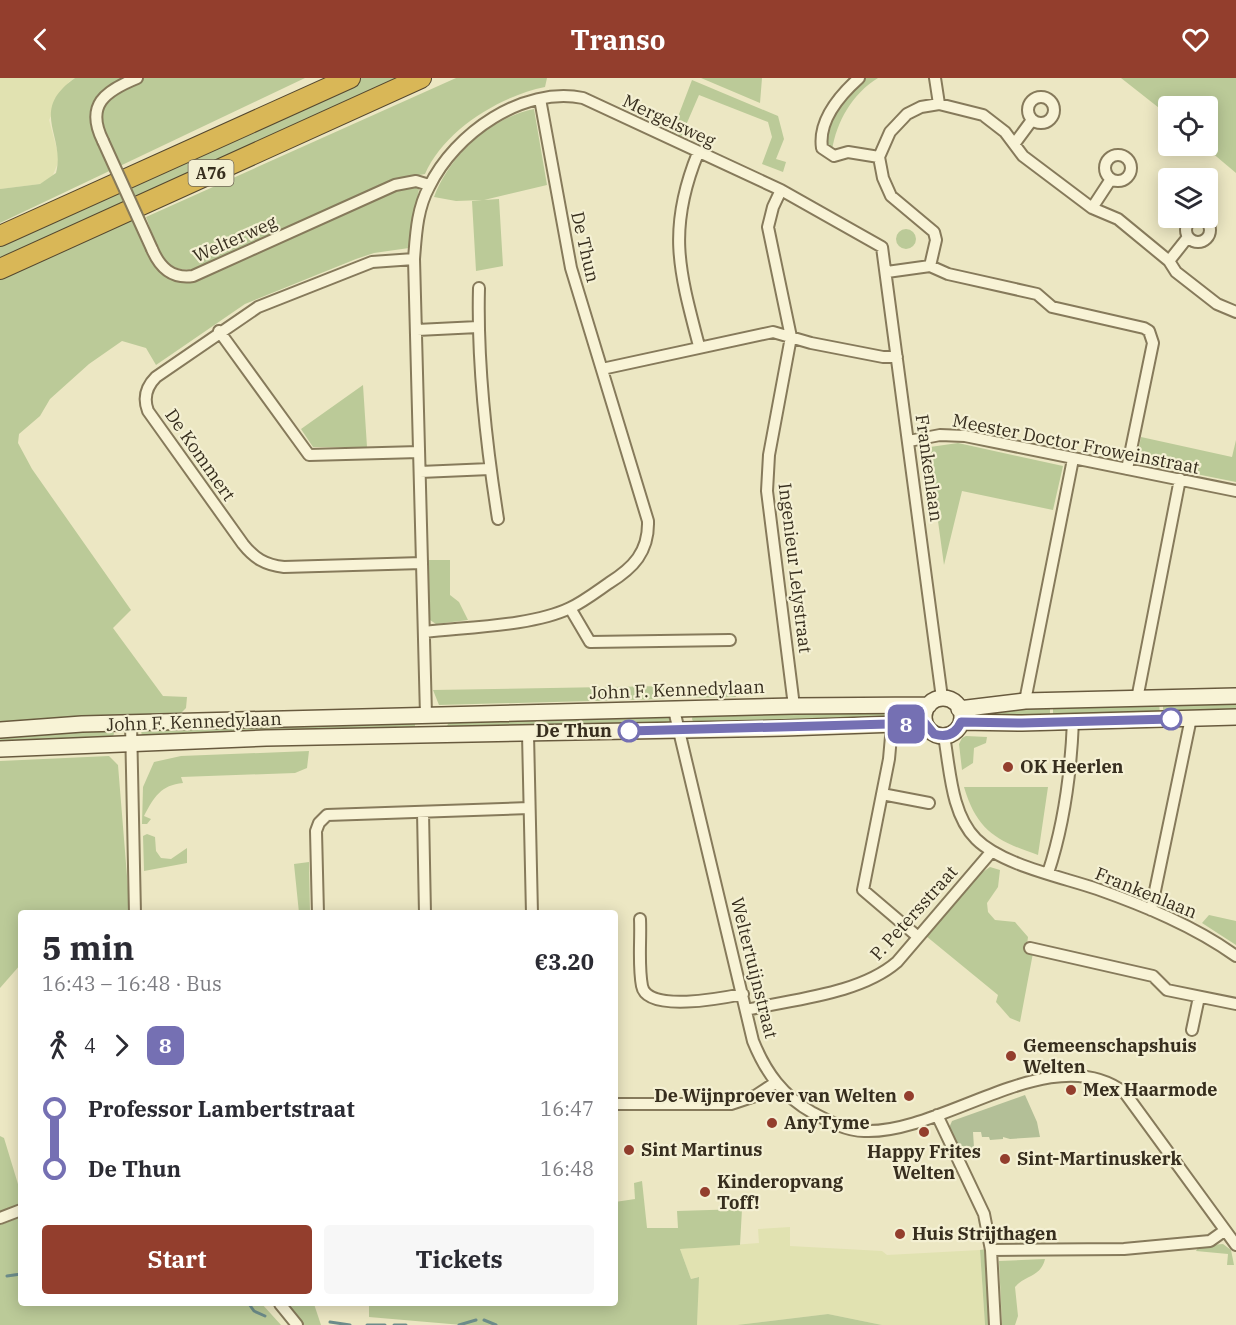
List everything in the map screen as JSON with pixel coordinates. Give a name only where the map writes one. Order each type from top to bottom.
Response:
[{"type":"highway","name":"A76","points":[[0,236],[350,78]]},
{"type":"highway","name":"A76","points":[[0,269],[421,78]]},
{"type":"street","name":"Welterweg","points":[[137,78],[112,90],[99,105],[96,125],[152,249],[159,263],[170,273],[193,276],[395,184],[416,181],[429,185]]},
{"type":"street","points":[[859,78],[834,106],[824,129],[822,148],[829,155],[848,152],[879,157]]},
{"type":"street","points":[[934,78],[939,104]]},
{"type":"street","name":"Mergelsweg","points":[[426,715],[414,259],[419,213],[429,185],[449,156],[475,131],[505,113],[540,99],[568,95],[583,98],[781,190],[878,243]]},
{"type":"street","name":"De Thun","points":[[425,632],[541,618],[570,608],[633,566],[643,550],[647,536],[648,521],[571,268],[540,99]]},
{"type":"street","points":[[930,266],[936,240],[934,232],[891,196],[883,178],[879,157],[890,132],[907,114],[921,107],[939,104],[983,115],[1015,143],[1023,156],[1092,208],[1118,219],[1169,261],[1176,272],[1208,297],[1236,312]]},
{"type":"street","points":[[1015,143],[1032,120]]},
{"type":"street","points":[[698,153],[685,186],[678,242],[682,282],[699,346]]},
{"type":"street","points":[[1092,208],[1111,179]]},
{"type":"street","name":"Ingenieur Lelystraat","points":[[781,190],[773,207],[768,227],[791,337],[769,455],[766,491],[794,705]]},
{"type":"street","points":[[1169,261],[1188,237]]},
{"type":"street","name":"Frankenlaan","points":[[878,243],[884,251],[909,441],[936,701]]},
{"type":"street","name":"De Kommert","points":[[414,259],[372,262],[258,307],[219,331],[152,381],[147,390],[146,406],[252,555],[263,562],[284,567],[422,563]]},
{"type":"street","points":[[887,272],[930,266],[948,274],[1037,294],[1052,307],[1149,331],[1153,343],[1127,469]]},
{"type":"street","points":[[479,288],[478,327],[490,469],[498,519]]},
{"type":"street","points":[[417,330],[478,327]]},
{"type":"street","points":[[219,331],[309,454],[419,452]]},
{"type":"street","points":[[602,369],[699,346],[773,332],[883,357],[897,357]]},
{"type":"street","name":"Meester Doctor Froweinstraat","points":[[909,441],[952,435],[1236,491]]},
{"type":"street","points":[[1025,701],[1073,459]]},
{"type":"street","points":[[420,471],[490,469]]},
{"type":"street","points":[[1137,699],[1180,479]]},
{"type":"street","points":[[570,608],[590,642],[730,640]]},
{"type":"street","points":[[960,715],[1025,701],[1236,696]]},
{"type":"street","points":[[952,700],[960,715],[957,729],[945,736],[934,734],[925,723],[925,711],[936,701],[952,700]]},
{"type":"street","name":"John F. Kennedylaan","points":[[0,730],[131,723],[674,710],[936,701]]},
{"type":"street","name":"Weltertuijnstraat","points":[[674,710],[753,1041],[764,1066],[775,1083],[803,1108],[849,1129],[884,1131],[1050,1078],[1078,1076],[1112,1084],[1125,1093],[1184,1172],[1224,1232],[1236,1245]]},
{"type":"street","points":[[426,715],[426,736]]},
{"type":"street","points":[[960,715],[1022,723],[1236,717]]},
{"type":"street","points":[[1151,910],[1191,718]]},
{"type":"street","points":[[1048,873],[1055,853],[1071,762],[1073,721]]},
{"type":"street","points":[[131,723],[135,910]]},
{"type":"street","name":"John F. Kennedylaan","points":[[0,749],[266,738],[528,734],[925,723]]},
{"type":"street","points":[[892,725],[889,759],[863,890],[917,936]]},
{"type":"street","points":[[528,734],[532,910]]},
{"type":"street","name":"Frankenlaan","points":[[945,736],[961,816],[976,839],[992,851],[1151,910],[1194,930],[1236,956]]},
{"type":"street","points":[[882,794],[929,803]]},
{"type":"street","points":[[318,910],[316,831],[321,819],[330,814],[529,808]]},
{"type":"street","points":[[423,812],[425,910]]},
{"type":"street","name":"P. Petersstraat","points":[[746,1010],[873,979],[897,962],[992,851]]},
{"type":"street","points":[[640,919],[642,987],[651,998],[660,1001],[687,1001],[743,994]]},
{"type":"street","points":[[1030,948],[1153,976],[1167,990],[1236,1004]]},
{"type":"street","points":[[1192,1030],[1199,997]]},
{"type":"street","points":[[618,1104],[731,1104],[755,1096],[775,1083]]},
{"type":"street","points":[[937,1114],[984,1214],[991,1250],[995,1325]]},
{"type":"street","points":[[0,1218],[18,1211]]},
{"type":"street","points":[[991,1250],[1124,1249],[1210,1241],[1224,1232]]},
{"type":"street","points":[[282,1306],[297,1325]]},
{"type":"green space","points":[[0,78],[75,78],[69,82],[49,120],[58,153],[58,163],[52,177],[40,184],[0,189]]},
{"type":"green space","points":[[75,78],[305,78],[0,223],[0,189],[40,184],[56,173],[57,147],[51,113],[54,101],[61,90]]},
{"type":"green space","points":[[360,78],[408,78],[0,263],[0,243]]},
{"type":"green space","points":[[456,78],[547,78],[545,87],[510,98],[475,117],[445,143],[425,174],[389,181],[207,267],[180,269],[171,266],[159,252],[146,217]]},
{"type":"green space","points":[[701,78],[762,78],[760,103]]},
{"type":"green space","points":[[865,78],[878,78],[861,92],[847,109],[837,129],[832,151],[826,147],[826,136],[832,117],[843,100]]},
{"type":"green space","points":[[1121,78],[1236,78],[1236,173],[1216,156],[1218,156],[1218,96],[1158,96],[1158,107]]},
{"type":"green space","points":[[692,80],[778,116],[784,139],[776,159],[786,162],[783,172],[762,164],[772,137],[768,122],[699,95],[680,139],[671,135]]},
{"type":"green space","points":[[534,109],[547,185],[484,200],[499,199],[503,266],[476,271],[472,201],[482,200],[456,201],[434,197],[450,167],[473,141],[502,121]]},
{"type":"green space","points":[[412,186],[419,189],[409,248],[374,253],[356,259],[245,304],[156,365],[146,348],[122,341],[89,364],[50,399],[40,416],[19,434],[18,443],[32,469],[131,610],[113,628],[163,696],[187,697],[186,708],[181,713],[0,723],[0,279],[132,219],[148,256],[162,273],[171,278],[200,279],[390,189]]},
{"type":"green space","points":[[906,229],[913,232],[916,239],[913,246],[906,249],[899,246],[896,239],[899,232]]},
{"type":"green space","points":[[363,385],[367,447],[313,447],[301,429]]},
{"type":"green space","points":[[1141,437],[1232,457],[1236,440],[1236,482],[1136,462]]},
{"type":"green space","points":[[958,443],[1063,466],[1053,510],[962,491],[944,565],[932,477],[922,468],[920,453],[930,447]]},
{"type":"green space","points":[[427,560],[450,560],[450,595],[459,602],[468,620],[436,624],[430,620]]},
{"type":"green space","points":[[736,685],[736,697],[678,698],[673,696],[673,687]]},
{"type":"green space","points":[[664,686],[665,699],[439,705],[433,690]]},
{"type":"green space","points":[[1236,700],[1236,714],[1163,716],[1163,701]]},
{"type":"green space","points":[[1159,701],[1160,716],[1053,719],[1053,704]]},
{"type":"green space","points":[[1050,704],[1050,719],[980,715],[979,711]]},
{"type":"green space","points":[[905,708],[906,721],[694,724],[692,719],[693,714]]},
{"type":"green space","points":[[668,715],[672,717],[672,724],[449,731],[447,726],[449,722]]},
{"type":"green space","points":[[411,721],[415,723],[415,730],[142,737],[141,730]]},
{"type":"green space","points":[[112,729],[114,734],[112,738],[0,744],[0,736]]},
{"type":"green space","points":[[966,736],[987,737],[986,743],[974,748],[973,763],[962,770],[959,744]]},
{"type":"green space","points":[[309,751],[307,768],[295,773],[181,777],[183,783],[169,786],[159,793],[144,816],[151,819],[147,824],[142,824],[143,787],[154,762],[181,756]]},
{"type":"green space","points":[[109,756],[118,765],[130,910],[18,910],[18,967],[0,988],[0,761]]},
{"type":"green space","points":[[964,787],[1048,787],[1038,855],[1011,845],[990,832],[975,814]]},
{"type":"green space","points":[[147,834],[155,837],[156,851],[161,858],[171,859],[187,848],[187,863],[144,871],[143,836]]},
{"type":"green space","points":[[309,862],[310,910],[299,910],[294,864]]},
{"type":"green space","points":[[990,867],[1000,870],[998,887],[987,903],[988,912],[995,920],[1015,922],[1028,937],[1026,952],[1033,953],[1020,1022],[1010,1018],[996,1002],[998,995],[926,936],[980,874]]},
{"type":"green space","points":[[1209,915],[1236,921],[1236,945],[1202,923]]},
{"type":"green space","points":[[1025,1095],[1037,1122],[1040,1137],[1010,1139],[1003,1137],[1003,1139],[990,1140],[989,1137],[982,1137],[981,1132],[973,1132],[974,1148],[960,1151],[949,1128],[952,1121]]},
{"type":"green space","points":[[0,1136],[4,1138],[18,1184],[18,1205],[0,1212]]},
{"type":"green space","points":[[642,1181],[647,1228],[678,1228],[677,1211],[742,1209],[740,1245],[680,1249],[691,1279],[699,1277],[697,1325],[462,1325],[369,1317],[369,1306],[618,1306],[618,1202],[635,1199],[634,1183]]},
{"type":"green space","points":[[18,1218],[18,1306],[264,1306],[281,1325],[0,1325],[0,1225]]},
{"type":"green space","points":[[790,1227],[790,1246],[882,1251],[887,1255],[980,1250],[985,1325],[882,1325],[828,1314],[737,1325],[697,1325],[698,1277],[691,1279],[680,1249],[759,1243],[758,1229]]},
{"type":"green space","points":[[1223,1244],[1231,1250],[1234,1265],[1227,1265],[1228,1254],[1196,1251],[1199,1246]]},
{"type":"green space","points":[[986,1249],[992,1325],[985,1325],[980,1250]]},
{"type":"green space","points":[[1045,1259],[1036,1273],[1015,1287],[1018,1316],[1015,1325],[1002,1325],[999,1261]]},
{"type":"green space","points":[[289,1306],[315,1306],[321,1325],[303,1325]]},
{"type":"green space","points":[[828,1314],[882,1325],[737,1325]]},
{"type":"waterway","points":[[7,1276],[18,1274]]},
{"type":"waterway","points":[[250,1306],[254,1311],[265,1316]]},
{"type":"waterway","points":[[459,1325],[476,1320]]},
{"type":"waterway","points":[[484,1320],[496,1325]]},
{"type":"waterway","points":[[330,1322],[350,1325]]},
{"type":"waterway","points":[[367,1325],[385,1325]]},
{"type":"waterway","points":[[394,1325],[406,1325]]},
{"type":"bus line","name":"8","points":[[629,731],[807,728],[925,723],[934,734],[945,736],[953,733],[961,722],[976,720],[1022,723],[1171,719]]},
{"type":"place","name":"De Thun","points":[[629,731]]},
{"type":"place","name":"OK Heerlen","points":[[1008,767]]},
{"type":"place","name":"Gemeenschapshuis Welten","points":[[1011,1056]]},
{"type":"place","name":"Mex Haarmode","points":[[1071,1090]]},
{"type":"place","name":"De Wijnproever van Welten","points":[[909,1096]]},
{"type":"place","name":"AnyTyme","points":[[772,1123]]},
{"type":"place","name":"Happy Frites Welten","points":[[924,1132]]},
{"type":"place","name":"Sint Martinus","points":[[629,1150]]},
{"type":"place","name":"Sint-Martinuskerk","points":[[1005,1159]]},
{"type":"place","name":"Kinderopvang Toff!","points":[[705,1192]]},
{"type":"place","name":"Huis Strijthagen","points":[[900,1234]]}]
